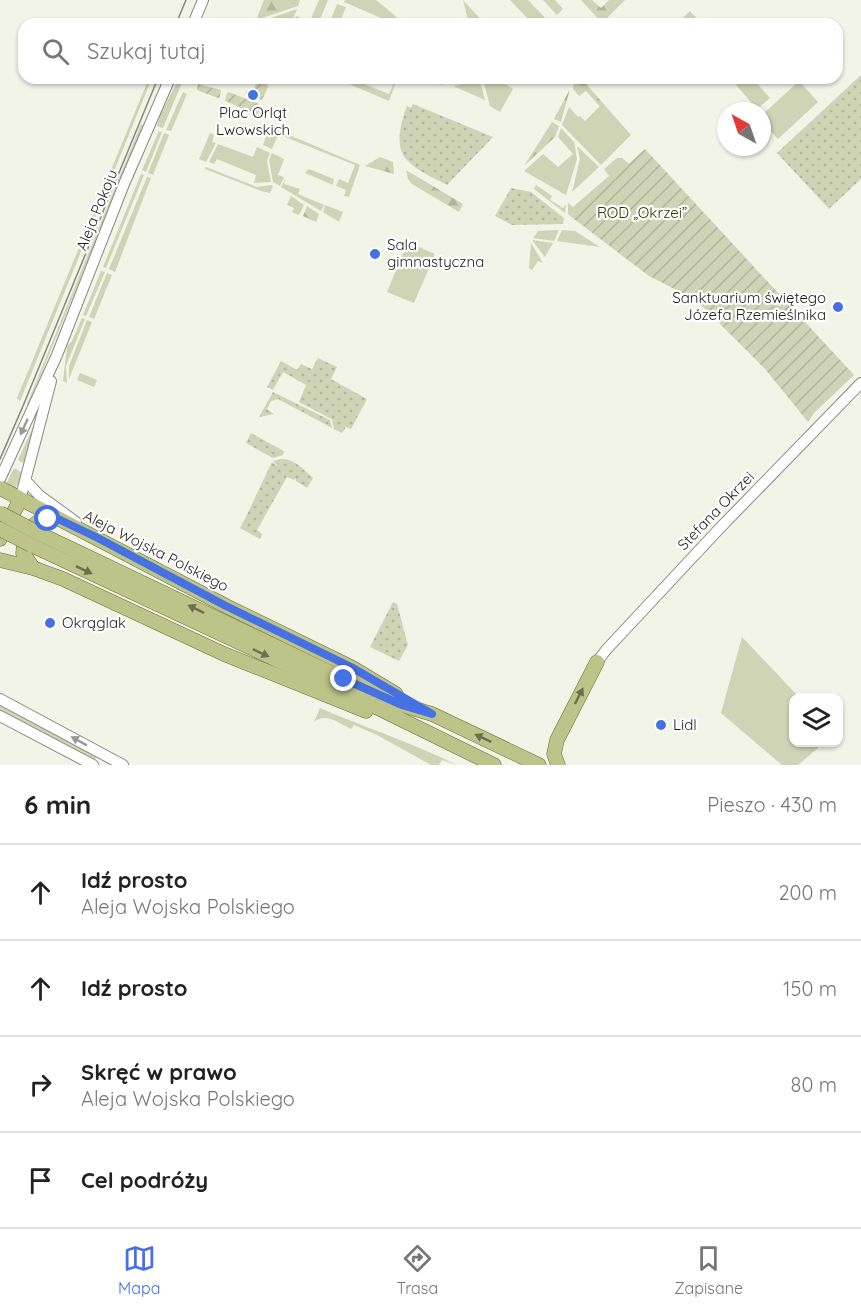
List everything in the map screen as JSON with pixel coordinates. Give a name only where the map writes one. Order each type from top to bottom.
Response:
[{"type":"main road","name":"Aleja Wojska Polskiego","points":[[2,486],[20,500],[351,667],[432,714]]},
{"type":"main road","points":[[2,486],[0,514],[34,539],[494,765]]},
{"type":"main road","name":"Aleja Pokoju","points":[[0,539],[20,500]]},
{"type":"main road","points":[[33,568],[23,553],[24,544],[34,525],[39,521],[56,518]]},
{"type":"main road","points":[[0,529],[34,539],[402,705],[432,714],[539,765]]},
{"type":"main road","points":[[1,563],[33,568],[88,590],[263,670],[342,702],[420,729]]},
{"type":"main road","points":[[558,765],[554,754],[557,740],[597,662]]},
{"type":"street","points":[[196,18],[203,0]]},
{"type":"street","name":"Aleja Pokoju","points":[[2,486],[57,355],[124,184],[167,84]]},
{"type":"street","name":"Aleja Pokoju","points":[[20,500],[57,355]]},
{"type":"street","name":"Stefana Okrzei","points":[[597,662],[719,529],[861,383]]},
{"type":"street","points":[[26,481],[39,495],[96,537]]},
{"type":"street","points":[[0,699],[123,765]]},
{"type":"street","points":[[0,716],[93,765]]},
{"type":"green space","points":[[264,0],[300,0],[298,6],[257,18]]},
{"type":"green space","points":[[319,0],[328,0],[320,18],[311,18]]},
{"type":"green space","points":[[345,0],[376,0],[398,18],[381,18],[344,2]]},
{"type":"green space","points":[[463,0],[480,18],[468,18]]},
{"type":"green space","points":[[510,0],[528,0],[545,18],[527,18]]},
{"type":"green space","points":[[543,0],[555,0],[563,9],[557,15]]},
{"type":"green space","points":[[581,0],[592,0],[601,8],[609,0],[625,0],[607,18],[597,18]]},
{"type":"green space","points":[[337,4],[346,7],[342,18],[332,18]]},
{"type":"green space","points":[[297,9],[293,18],[271,18]]},
{"type":"green space","points":[[690,11],[696,18],[682,18]]},
{"type":"green space","points":[[861,75],[861,179],[829,209],[777,153]]},
{"type":"green space","points":[[147,84],[150,84],[20,401],[17,398]]},
{"type":"green space","points":[[176,84],[181,84],[163,128],[157,126]]},
{"type":"green space","points":[[198,84],[221,90],[220,97],[197,90]]},
{"type":"green space","points":[[256,84],[267,84],[268,87],[261,100],[245,93],[247,90],[253,92]]},
{"type":"green space","points":[[349,84],[364,84],[389,94],[395,84],[389,101]]},
{"type":"green space","points":[[481,84],[485,100],[453,86]]},
{"type":"green space","points":[[484,84],[506,84],[513,89],[500,112],[490,106]]},
{"type":"green space","points":[[574,84],[586,84],[608,109],[605,112],[586,91],[579,96],[573,89]]},
{"type":"green space","points":[[737,84],[757,84],[770,98],[765,102],[751,102]]},
{"type":"green space","points":[[796,84],[802,84],[818,102],[778,139],[771,132],[771,107]]},
{"type":"green space","points":[[570,89],[561,122],[554,119]]},
{"type":"green space","points":[[183,92],[187,94],[171,131],[166,130]]},
{"type":"green space","points":[[229,92],[259,104],[258,115],[225,101]]},
{"type":"green space","points":[[413,104],[493,137],[447,185],[416,168],[403,155],[400,141],[401,126],[407,106],[411,108]]},
{"type":"green space","points":[[600,106],[605,112],[608,109],[631,135],[601,165],[562,125],[569,107],[585,121]]},
{"type":"green space","points":[[552,122],[559,126],[555,137],[524,166]]},
{"type":"green space","points":[[141,124],[143,125],[138,139],[29,405],[27,404]]},
{"type":"green space","points":[[269,127],[280,131],[272,149],[263,145]]},
{"type":"green space","points":[[561,128],[574,142],[577,159],[566,195],[524,171],[543,154],[558,167],[573,154],[558,137]]},
{"type":"green space","points":[[159,131],[162,132],[146,172],[142,170]]},
{"type":"green space","points":[[282,132],[360,165],[349,197],[344,196],[346,190],[336,186],[339,179],[348,183],[355,165],[280,135]]},
{"type":"green space","points":[[164,133],[169,135],[153,175],[148,173]]},
{"type":"green space","points":[[210,133],[214,135],[212,142],[216,143],[206,162],[199,159]]},
{"type":"green space","points":[[218,144],[253,157],[257,147],[270,153],[267,161],[271,182],[254,183],[256,175],[217,159],[214,164],[209,162]]},
{"type":"green space","points":[[577,146],[599,167],[572,192],[580,159]]},
{"type":"green space","name":"ROD „Okrzei”","points":[[645,149],[854,375],[814,413],[808,422],[765,369],[696,300],[649,276],[570,216]]},
{"type":"green space","points":[[272,153],[284,159],[278,175],[284,177],[280,186],[273,182],[269,160]]},
{"type":"green space","points":[[380,157],[393,162],[394,174],[365,166]]},
{"type":"green space","points":[[617,158],[622,158],[629,164],[570,216],[568,203],[573,207],[609,176],[604,169]]},
{"type":"green space","points":[[206,167],[257,187],[273,186],[270,193],[261,191],[205,169]]},
{"type":"green space","points":[[309,169],[334,179],[333,185],[305,173]]},
{"type":"green space","points":[[406,170],[463,204],[459,212],[412,184]]},
{"type":"green space","points":[[141,174],[144,175],[106,268],[103,267]]},
{"type":"green space","points":[[147,177],[151,178],[115,272],[109,269]]},
{"type":"green space","points":[[286,178],[284,184],[300,189],[298,194],[324,205],[321,211],[281,187]]},
{"type":"green space","points":[[536,185],[552,196],[550,200],[563,208],[566,204],[565,213],[534,189]]},
{"type":"green space","points":[[511,188],[531,192],[564,218],[563,224],[512,225],[495,216]]},
{"type":"green space","points":[[291,196],[304,205],[299,215],[292,212],[294,208],[287,205]]},
{"type":"green space","points":[[325,205],[343,212],[339,222],[323,212]]},
{"type":"green space","points":[[307,206],[319,214],[316,222],[303,216]]},
{"type":"green space","points":[[559,230],[554,241],[533,238],[538,231]]},
{"type":"green space","points":[[562,230],[575,231],[600,247],[557,241]]},
{"type":"green space","points":[[532,240],[553,243],[545,257]]},
{"type":"green space","points":[[408,242],[435,254],[414,303],[387,292]]},
{"type":"green space","points":[[531,243],[543,263],[538,261],[532,270],[529,268]]},
{"type":"green space","points":[[101,271],[105,272],[86,316],[83,315]]},
{"type":"green space","points":[[107,273],[112,275],[94,319],[89,317]]},
{"type":"green space","points":[[82,318],[85,319],[66,366],[67,383],[63,381],[67,346],[72,341]]},
{"type":"green space","points":[[87,320],[92,322],[69,379],[69,366]]},
{"type":"green space","points":[[318,358],[337,367],[331,379],[367,399],[351,429],[346,427],[342,433],[334,429],[332,420],[337,422],[299,402],[306,385],[283,372],[273,390],[267,387],[281,361],[297,370],[301,364],[312,369]]},
{"type":"green space","points":[[80,373],[97,380],[94,387],[77,380]]},
{"type":"green space","points":[[273,392],[330,420],[332,428],[278,399],[271,401],[267,409],[274,414],[259,417]]},
{"type":"green space","points":[[37,418],[25,464],[18,460]]},
{"type":"green space","points":[[251,433],[284,451],[283,455],[273,458],[246,443]]},
{"type":"green space","points":[[282,459],[295,463],[313,478],[307,488],[296,481],[296,478],[294,480],[287,477],[257,530],[262,534],[260,539],[240,528],[272,462],[280,468],[273,461]]},
{"type":"green space","points":[[14,468],[23,473],[15,489],[6,484]]},
{"type":"green space","points":[[393,602],[397,604],[408,645],[399,661],[370,647]]},
{"type":"green space","points":[[742,637],[795,693],[789,693],[789,747],[819,747],[798,765],[782,765],[721,713]]},
{"type":"green space","points":[[0,706],[98,755],[94,761],[0,711]]},
{"type":"green space","points":[[320,708],[457,765],[442,760],[439,765],[431,765],[354,725],[351,729],[328,718],[314,722]]},
{"type":"tram line","points":[[178,18],[186,0]]},
{"type":"tram line","points":[[0,459],[156,84]]},
{"type":"place","name":"Plac Orląt Lwowskich","points":[[253,95]]},
{"type":"place","name":"Sala gimnastyczna","points":[[375,254]]},
{"type":"place","name":"Sanktuarium świętego Józefa Rzemieślnika","points":[[838,307]]},
{"type":"place","name":"Okrąglak","points":[[50,623]]},
{"type":"place","name":"Lidl","points":[[661,725]]},
{"type":"route","points":[[48,519],[56,518],[96,537],[226,606],[351,667],[432,714],[402,705],[344,679]]}]
